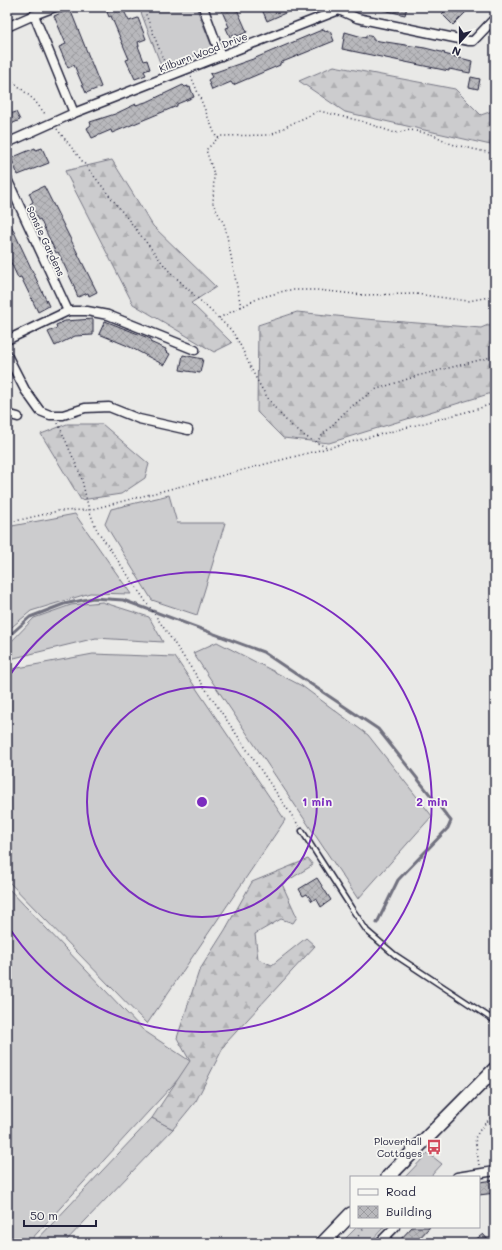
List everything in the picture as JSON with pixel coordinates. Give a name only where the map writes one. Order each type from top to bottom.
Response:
[{"type":"main road","points":[[389,1176],[495,1069]]},
{"type":"main road","points":[[323,1243],[350,1215]]},
{"type":"street","points":[[7,27],[55,7]]},
{"type":"street","points":[[203,7],[220,56]]},
{"type":"street","name":"Kilburn Wood Drive","points":[[7,143],[74,113],[338,9],[357,18],[468,41],[473,41],[495,18]]},
{"type":"street","points":[[34,15],[74,113]]},
{"type":"street","name":"Sonsie Gardens","points":[[7,179],[68,311]]},
{"type":"street","points":[[7,340],[68,311],[87,311],[108,315],[194,350]]},
{"type":"street","points":[[7,355],[25,390],[40,411],[50,415],[63,415],[85,408],[109,407],[140,418],[188,430]]},
{"type":"street","points":[[7,414],[18,417]]},
{"type":"street","points":[[463,1176],[495,1171]]},
{"type":"street","points":[[379,1243],[394,1228]]},
{"type":"lane","points":[[302,831],[367,931],[395,955],[495,1020]]},
{"type":"path","points":[[143,7],[170,76]]},
{"type":"path","points":[[188,69],[217,140]]},
{"type":"path","points":[[7,76],[34,100],[168,270],[219,318],[239,340],[251,370],[267,398],[294,429],[328,448]]},
{"type":"path","points":[[241,307],[225,226],[213,204],[214,174],[206,150],[220,136],[271,135],[319,111],[361,121],[395,133],[410,130],[434,135],[451,144],[495,154]]},
{"type":"path","points":[[219,318],[260,298],[288,290],[317,290],[364,295],[416,294],[468,301],[495,296]]},
{"type":"path","points":[[316,442],[348,409],[374,390],[417,376],[495,356]]},
{"type":"path","points":[[7,522],[58,511],[89,510],[474,410],[495,402]]},
{"type":"path","points":[[55,415],[82,476],[89,510],[97,530],[302,831]]},
{"type":"path","points":[[481,1173],[475,1138],[480,1128],[495,1113]]},
{"type":"path","points":[[354,1243],[363,1228]]},
{"type":"green space","points":[[139,7],[196,7],[213,49],[162,68]]},
{"type":"green space","points":[[334,66],[455,89],[481,115],[495,110],[495,146],[345,112],[299,81]]},
{"type":"green space","points":[[112,160],[153,226],[216,287],[191,303],[232,343],[214,352],[133,304],[65,171]]},
{"type":"green space","points":[[297,312],[481,328],[495,322],[495,392],[329,443],[283,438],[257,412],[258,325]]},
{"type":"green space","points":[[67,424],[102,424],[149,464],[145,478],[121,494],[81,500],[41,434]]},
{"type":"green space","points":[[169,495],[177,523],[225,523],[197,615],[152,600],[105,524],[111,509]]},
{"type":"green space","points":[[75,514],[131,594],[90,593],[31,611],[7,631],[7,527]]},
{"type":"green space","points":[[102,602],[149,617],[163,642],[96,638],[10,659],[7,646],[34,618],[71,605]]},
{"type":"green space","points":[[217,642],[302,686],[368,735],[432,816],[358,899],[193,653]]},
{"type":"green space","points":[[93,654],[175,657],[285,820],[147,1024],[7,880],[7,670]]},
{"type":"green space","points":[[308,859],[313,865],[282,884],[297,917],[293,923],[281,919],[255,934],[258,959],[272,965],[306,938],[315,946],[225,1044],[196,1101],[173,1129],[152,1118],[190,1061],[177,1038],[199,971],[225,930],[252,882]]},
{"type":"green space","points":[[7,887],[143,1030],[193,1063],[28,1243],[7,1243]]},
{"type":"green space","points":[[152,1118],[173,1129],[64,1243],[34,1243]]},
{"type":"green space","points":[[428,1153],[442,1164],[431,1176],[406,1176]]},
{"type":"green space","points":[[356,1228],[383,1228],[369,1243],[341,1243]]},
{"type":"building","points":[[105,7],[122,7],[129,21],[138,18],[146,39],[138,42],[138,46],[144,61],[147,60],[150,69],[144,71],[146,75],[135,79],[126,60],[129,59],[111,16],[109,17]]},
{"type":"building","points":[[220,7],[236,7],[247,32],[238,36],[236,34],[230,37],[226,28],[229,27]]},
{"type":"building","points":[[261,7],[299,7],[267,21]]},
{"type":"building","points":[[383,7],[407,7],[405,15],[383,10]]},
{"type":"building","points":[[449,7],[471,7],[453,25],[442,14]]},
{"type":"building","points":[[70,9],[101,87],[86,93],[74,65],[68,68],[59,47],[66,44],[54,16]]},
{"type":"building","points":[[324,29],[325,31],[328,30],[328,32],[330,31],[334,41],[280,63],[280,65],[233,85],[231,82],[212,90],[208,80],[212,77],[210,74],[253,59]]},
{"type":"building","points":[[345,32],[366,38],[366,35],[373,37],[373,40],[425,48],[472,61],[470,73],[449,69],[449,71],[342,49]]},
{"type":"building","points":[[471,77],[480,79],[478,89],[469,87]]},
{"type":"building","points":[[183,85],[185,87],[188,86],[188,88],[190,87],[194,97],[177,104],[177,106],[112,133],[111,130],[92,138],[87,128],[91,125],[90,122],[115,114],[136,104],[149,101]]},
{"type":"building","points":[[16,112],[20,120],[7,126],[7,115]]},
{"type":"building","points":[[35,148],[36,150],[42,148],[49,163],[18,175],[11,158]]},
{"type":"building","points":[[44,186],[97,292],[89,296],[88,293],[78,297],[58,252],[56,253],[40,219],[38,220],[30,204],[33,202],[29,193]]},
{"type":"building","points":[[7,217],[49,306],[38,312],[21,277],[18,278],[7,254]]},
{"type":"building","points":[[93,319],[93,335],[75,336],[55,346],[48,332],[57,328],[56,325],[65,321]]},
{"type":"building","points":[[105,321],[151,339],[150,342],[166,349],[165,351],[170,354],[164,365],[128,346],[99,334]]},
{"type":"building","points":[[183,355],[203,359],[200,373],[180,370]]},
{"type":"building","points":[[317,878],[331,900],[321,907],[316,898],[312,901],[307,894],[303,896],[299,889]]},
{"type":"building","points":[[495,1180],[495,1193],[480,1195],[480,1182]]},
{"type":"building","points":[[411,1228],[429,1228],[415,1243],[397,1243]]},
{"type":"building","points":[[483,1234],[491,1243],[471,1243]]},
{"type":"waterway","points":[[7,636],[30,617],[64,604],[93,598],[123,600],[263,652],[378,729],[451,821],[448,828],[398,880],[377,923]]},
{"type":"place","name":"Ploverhall Cottages","points":[[434,1147]]}]
